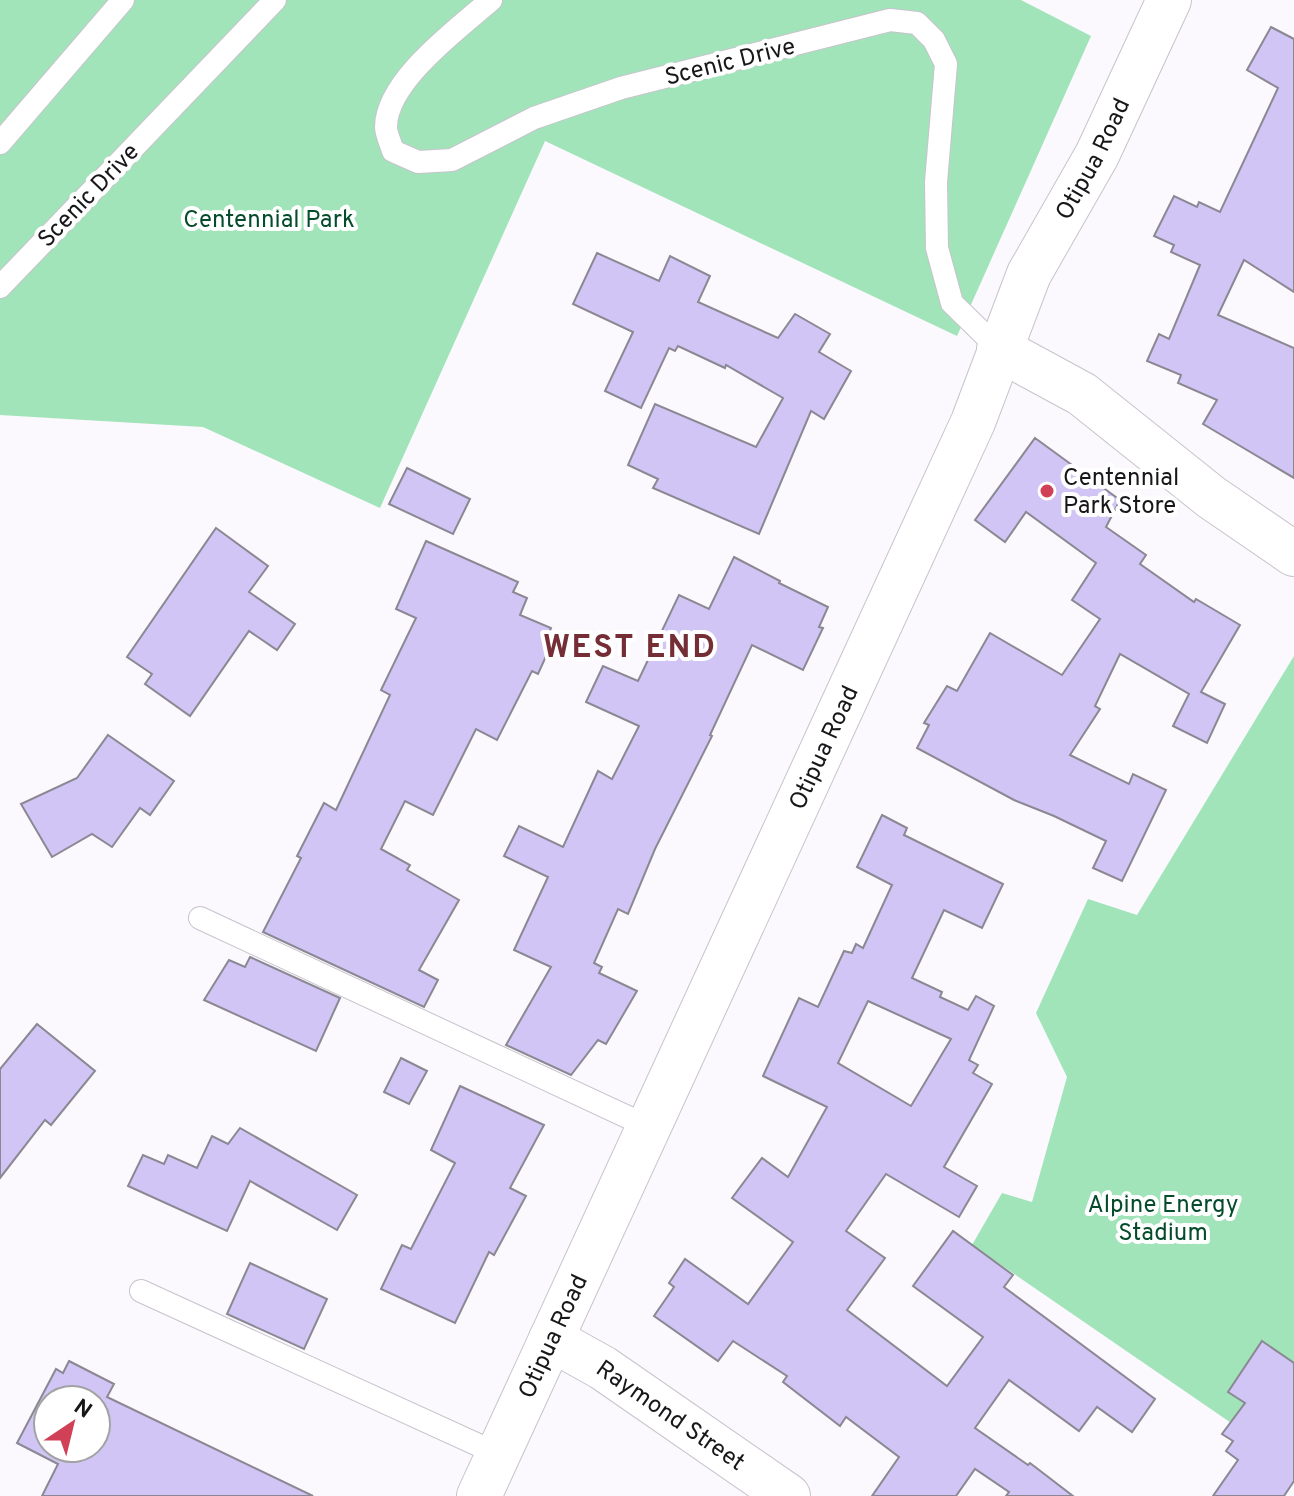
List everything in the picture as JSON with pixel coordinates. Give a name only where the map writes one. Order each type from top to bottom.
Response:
[{"type":"street","name":"Otipua Road","points":[[479,1496],[973,422],[1029,274],[1097,155],[1169,0]]},
{"type":"street","points":[[999,349],[1082,394],[1211,497],[1294,554]]},
{"type":"street","name":"Raymond Street","points":[[551,1339],[603,1368],[788,1496]]},
{"type":"lane","points":[[0,143],[123,0]]},
{"type":"lane","name":"Scenic Drive","points":[[0,287],[275,0]]},
{"type":"lane","name":"Scenic Drive","points":[[491,0],[412,70],[391,105],[386,128],[393,151],[418,162],[452,160],[534,118],[621,88],[890,20],[917,23],[934,40],[946,64],[936,182],[937,248],[952,303],[999,349]]},
{"type":"lane","points":[[200,918],[649,1127]]},
{"type":"lane","points":[[141,1291],[498,1454]]},
{"type":"green space","name":"Centennial Park","points":[[0,0],[1021,0],[1091,36],[957,336],[545,141],[380,508],[203,427],[0,415]]},
{"type":"green space","name":"Alpine Energy Stadium","points":[[1294,656],[1294,1466],[972,1245],[1002,1193],[1032,1202],[1067,1077],[1036,1013],[1088,899],[1137,915]]},
{"type":"building","points":[[1271,27],[1294,39],[1294,292],[1244,260],[1218,315],[1294,348],[1294,478],[1203,424],[1217,400],[1178,383],[1181,375],[1147,361],[1159,334],[1169,339],[1200,265],[1171,252],[1174,245],[1154,236],[1174,196],[1197,207],[1199,202],[1220,212],[1278,88],[1247,70]]},
{"type":"building","points":[[597,253],[659,281],[670,256],[710,276],[698,302],[778,338],[795,314],[830,334],[819,352],[851,371],[824,419],[811,411],[759,534],[653,488],[658,479],[628,465],[655,404],[756,447],[783,398],[726,365],[725,368],[678,346],[675,351],[669,348],[641,408],[605,391],[633,332],[573,304]]},
{"type":"building","points":[[1035,438],[1120,500],[1106,527],[1146,555],[1140,564],[1194,602],[1196,599],[1240,625],[1201,692],[1225,704],[1207,743],[1173,726],[1189,694],[1120,654],[1095,706],[1100,709],[1070,755],[1129,784],[1133,774],[1166,790],[1122,881],[1093,868],[1106,841],[1014,800],[917,748],[929,725],[924,723],[947,686],[957,691],[990,633],[1062,675],[1100,619],[1072,600],[1096,563],[1026,512],[1005,542],[975,520]]},
{"type":"building","points":[[407,468],[470,499],[453,534],[389,504]]},
{"type":"building","points":[[216,528],[268,566],[249,592],[295,624],[277,650],[249,631],[190,716],[145,684],[152,674],[127,657]]},
{"type":"building","points":[[426,541],[518,582],[513,592],[527,598],[520,615],[551,628],[547,638],[553,641],[538,674],[532,671],[497,740],[476,729],[433,815],[405,801],[381,849],[410,865],[407,870],[459,900],[419,970],[438,980],[424,1007],[263,932],[301,858],[297,856],[324,803],[336,810],[390,695],[381,690],[416,618],[396,609]]},
{"type":"building","points":[[734,557],[828,607],[819,627],[823,628],[803,670],[752,645],[712,736],[655,849],[628,914],[618,909],[594,963],[602,967],[599,973],[637,991],[606,1044],[598,1040],[571,1075],[506,1045],[551,967],[514,950],[548,877],[504,856],[519,826],[563,847],[598,771],[612,779],[639,726],[586,702],[603,666],[638,681],[679,595],[709,609]]},
{"type":"building","points":[[108,735],[174,781],[150,815],[140,808],[112,847],[92,834],[52,857],[21,804],[77,778]]},
{"type":"building","points":[[882,815],[907,828],[904,835],[1003,884],[982,928],[944,910],[912,978],[942,992],[940,997],[968,1010],[976,996],[994,1006],[969,1060],[978,1065],[973,1073],[992,1084],[944,1167],[977,1186],[959,1217],[886,1174],[846,1231],[885,1258],[847,1310],[947,1386],[983,1337],[913,1286],[953,1231],[1013,1275],[1004,1287],[1155,1399],[1132,1432],[1097,1407],[1079,1431],[1009,1380],[975,1428],[1028,1465],[1030,1463],[1073,1496],[1006,1496],[1009,1492],[975,1469],[956,1496],[872,1496],[899,1457],[846,1417],[840,1426],[783,1382],[787,1376],[733,1341],[718,1361],[654,1316],[674,1287],[669,1283],[685,1259],[748,1304],[793,1242],[732,1198],[762,1158],[788,1177],[827,1107],[763,1076],[799,998],[818,1007],[844,951],[852,953],[856,944],[863,948],[892,885],[857,867]],"holes":[[[868,1001],[951,1039],[911,1106],[838,1063]]]},
{"type":"building","points":[[250,957],[340,998],[316,1051],[204,1000],[229,960],[245,967]]},
{"type":"building","points":[[37,1024],[95,1071],[51,1125],[45,1120],[0,1178],[0,1069]]},
{"type":"building","points":[[401,1058],[427,1071],[409,1104],[384,1092]]},
{"type":"building","points":[[460,1086],[544,1125],[510,1188],[526,1196],[494,1255],[489,1252],[455,1323],[381,1289],[402,1245],[411,1249],[455,1163],[431,1150]]},
{"type":"building","points":[[240,1128],[357,1195],[337,1230],[250,1181],[227,1231],[128,1186],[143,1155],[164,1164],[168,1155],[197,1168],[212,1136],[228,1144]]},
{"type":"building","points":[[250,1263],[327,1299],[304,1349],[227,1314]]},
{"type":"building","points":[[1262,1341],[1294,1363],[1294,1481],[1284,1496],[1213,1496],[1238,1460],[1226,1451],[1233,1441],[1222,1434],[1245,1403],[1228,1392]]},
{"type":"building","points":[[69,1361],[114,1384],[112,1388],[112,1384],[48,1384],[56,1369],[63,1373]]},
{"type":"building","points":[[112,1399],[313,1496],[42,1496],[58,1464],[112,1464]]},
{"type":"building","points":[[32,1415],[32,1451],[17,1443]]},
{"type":"place","name":"Centennial Park Store","points":[[1047,491]]},
{"type":"district","name":"WEST END","points":[[630,646]]}]
